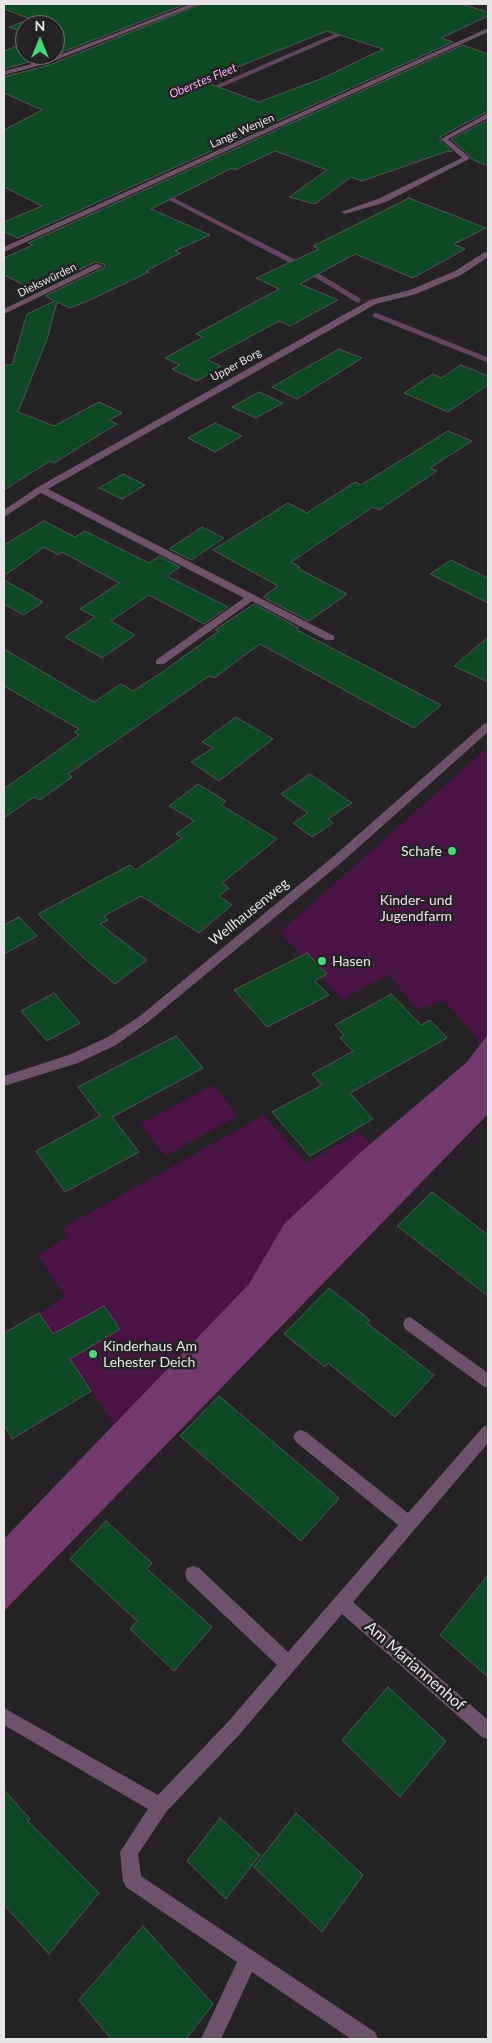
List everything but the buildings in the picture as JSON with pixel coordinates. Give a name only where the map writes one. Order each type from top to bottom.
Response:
[{"type":"street","points":[[4,73],[46,62],[196,4]]},
{"type":"street","name":"Lange Wenjen","points":[[4,250],[488,30]]},
{"type":"street","points":[[344,212],[383,200],[467,158],[444,139],[488,115]]},
{"type":"street","name":"Upper Borg","points":[[4,514],[41,489],[373,302],[413,292],[458,273],[488,254]]},
{"type":"street","name":"Diekswürden","points":[[4,312],[99,266]]},
{"type":"street","points":[[41,489],[330,638]]},
{"type":"street","points":[[160,662],[250,598]]},
{"type":"street","name":"Wellhausenweg","points":[[4,1081],[72,1059],[112,1041],[144,1019],[338,859],[488,726]]},
{"type":"street","points":[[410,1324],[488,1380]]},
{"type":"street","points":[[368,2039],[132,1881],[129,1852],[160,1806],[233,1729],[488,1432]]},
{"type":"street","points":[[301,1437],[409,1524]]},
{"type":"street","points":[[193,1574],[288,1664]]},
{"type":"street","name":"Am Mariannenhof","points":[[342,1602],[488,1731]]},
{"type":"street","points":[[4,1716],[160,1806]]},
{"type":"street","points":[[211,2039],[248,1959]]},
{"type":"green space","name":"Kinder- und Jugendfarm","points":[[488,747],[488,1034],[481,1042],[444,1001],[417,1010],[389,974],[342,1000],[280,932]]},
{"type":"green space","points":[[213,1085],[238,1116],[165,1156],[140,1124]]},
{"type":"green space","points":[[264,1115],[306,1163],[360,1132],[370,1144],[284,1224],[249,1284],[114,1424],[39,1313],[65,1297],[38,1255],[68,1236],[63,1228]]},
{"type":"shaded area","points":[[488,1034],[488,1114],[4,1611],[4,1539],[249,1284],[284,1224],[362,1151],[467,1062]]},
{"type":"waterway","name":"Oberstes Fleet","points":[[210,90],[346,31]]},
{"type":"waterway","name":"Oberstes Fleet","points":[[162,194],[249,239]]},
{"type":"waterway","name":"Oberstes Fleet","points":[[247,238],[296,263],[358,300]]},
{"type":"waterway","name":"Oberstes Fleet","points":[[375,315],[488,360]]},
{"type":"place","name":"Schafe","points":[[452,851]]},
{"type":"place","name":"Hasen","points":[[322,961]]},
{"type":"place","name":"Kinderhaus Am Lehester Deich","points":[[93,1354]]}]
